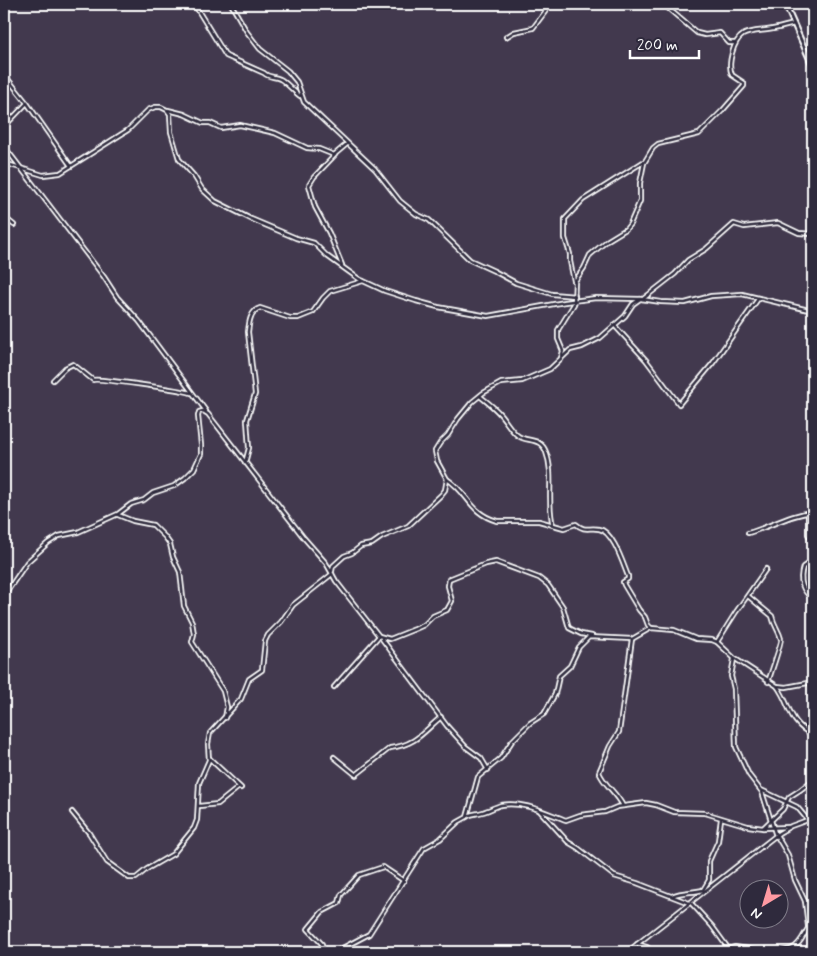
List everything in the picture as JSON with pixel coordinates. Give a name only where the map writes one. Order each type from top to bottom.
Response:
[{"type":"street","points":[[194,4],[227,57],[269,77],[279,79],[301,97],[311,110],[375,169],[400,201],[416,214],[429,220],[469,259],[516,283],[552,294],[574,296]]},
{"type":"street","points":[[231,4],[260,50],[288,71],[297,82],[301,97]]},
{"type":"street","points":[[506,37],[514,32],[533,28],[551,4]]},
{"type":"street","points":[[663,4],[697,33],[720,33],[729,43],[736,42]]},
{"type":"street","points":[[785,4],[813,67]]},
{"type":"street","points":[[575,283],[590,255],[608,240],[626,229],[630,224],[639,205],[640,183],[645,162],[655,146],[694,136],[703,131],[744,86],[734,77],[730,62],[736,42],[741,36],[751,31],[773,29],[794,24]]},
{"type":"street","points":[[4,74],[28,103],[71,166]]},
{"type":"street","points":[[4,126],[28,103]]},
{"type":"street","points":[[4,163],[48,175],[63,172],[128,130],[148,110],[158,106],[221,128],[240,125],[275,133],[307,148],[319,149],[335,155]]},
{"type":"street","points":[[167,110],[170,114],[171,132],[179,158],[205,193],[215,201],[251,219],[296,238],[314,243],[323,253],[364,281],[432,306],[482,316],[499,315],[574,300],[596,298],[642,299],[685,303],[711,296],[737,294],[773,300],[813,311]]},
{"type":"street","points":[[342,267],[329,233],[315,207],[309,185],[314,177],[347,144]]},
{"type":"street","points":[[4,146],[104,277],[117,297],[139,321],[245,463],[326,563],[332,574],[441,717],[466,747],[481,758],[488,770]]},
{"type":"street","points":[[561,358],[563,351],[558,339],[558,330],[573,307],[575,283],[570,264],[570,254],[564,238],[565,219],[583,200],[645,162]]},
{"type":"street","points":[[4,217],[14,225]]},
{"type":"street","points":[[651,628],[624,586],[623,582],[628,577],[608,533],[599,529],[585,530],[576,524],[564,528],[539,521],[497,520],[485,516],[472,506],[459,488],[447,479],[437,461],[435,451],[437,446],[480,395],[498,384],[522,381],[550,370],[572,349],[582,348],[596,340],[627,314],[635,302],[642,299],[675,274],[688,260],[706,249],[734,224],[744,227],[778,223],[799,233],[813,234]]},
{"type":"street","points":[[245,463],[249,448],[247,420],[255,394],[248,332],[248,324],[254,312],[260,308],[290,318],[298,318],[313,312],[322,298],[330,291],[364,281]]},
{"type":"street","points":[[614,325],[646,360],[679,404],[713,363],[758,299]]},
{"type":"street","points":[[53,380],[65,368],[73,364],[93,380],[99,379],[173,389],[192,394]]},
{"type":"street","points":[[480,395],[500,414],[518,436],[536,441],[545,449],[548,458],[551,492],[550,510],[554,525]]},
{"type":"street","points":[[4,596],[27,562],[48,542],[59,536],[78,532],[116,514],[131,504],[144,500],[155,492],[179,483],[191,473],[197,464],[201,450],[198,416],[202,411],[207,413]]},
{"type":"street","points":[[72,812],[89,833],[106,862],[129,878],[133,879],[177,850],[196,822],[199,806],[199,780],[209,758],[209,734],[243,696],[248,680],[262,670],[268,635],[281,622],[293,605],[332,574],[333,566],[346,555],[408,526],[441,496],[445,490],[447,479]]},
{"type":"street","points":[[813,508],[808,534],[813,542]]},
{"type":"street","points":[[748,533],[768,527],[784,518],[811,512]]},
{"type":"street","points":[[116,514],[134,521],[153,525],[166,536],[180,572],[184,606],[193,626],[192,642],[223,691],[227,707],[225,718]]},
{"type":"street","points":[[813,560],[803,567],[801,578],[806,592],[813,599]]},
{"type":"street","points":[[380,637],[390,640],[424,625],[433,616],[447,610],[452,601],[448,586],[449,579],[486,564],[496,562],[544,581],[563,607],[569,628],[581,634],[616,640],[632,639],[651,628],[674,630],[696,639],[717,642],[734,658],[768,682],[777,686],[786,687],[813,682]]},
{"type":"street","points":[[717,642],[766,569]]},
{"type":"street","points":[[748,596],[772,616],[781,638],[782,644],[776,654],[768,682]]},
{"type":"street","points":[[467,817],[478,778],[501,758],[512,741],[530,723],[544,714],[555,694],[559,676],[570,666],[579,647],[592,636]]},
{"type":"street","points":[[334,687],[380,637]]},
{"type":"street","points":[[623,806],[619,798],[604,782],[599,772],[610,746],[619,732],[632,639]]},
{"type":"street","points":[[734,658],[731,676],[734,689],[735,742],[737,751],[749,775],[760,789],[769,810],[776,836],[788,855],[795,880],[805,901],[808,926],[813,940]]},
{"type":"street","points":[[777,686],[787,703],[793,719],[813,734]]},
{"type":"street","points":[[334,757],[356,775],[390,748],[419,738],[441,717]]},
{"type":"street","points":[[199,806],[218,804],[240,788],[209,758]]},
{"type":"street","points":[[763,828],[783,809],[790,795],[813,780]]},
{"type":"street","points":[[760,789],[797,807],[807,819]]},
{"type":"street","points":[[335,952],[369,934],[424,848],[440,839],[458,822],[474,812],[482,812],[505,805],[518,805],[538,809],[566,820],[580,815],[597,814],[623,806],[650,803],[674,812],[703,813],[748,826],[763,828],[790,827]]},
{"type":"street","points":[[538,809],[568,842],[583,851],[607,871],[617,877],[690,903],[712,926],[728,948]]},
{"type":"street","points":[[627,952],[776,836],[790,827],[813,818]]},
{"type":"street","points":[[702,890],[709,880],[709,861],[718,841],[721,819]]},
{"type":"street","points":[[323,952],[322,944],[308,929],[322,912],[339,902],[341,896],[359,875],[383,867],[404,881]]},
{"type":"street","points":[[672,896],[682,892],[695,892],[707,889]]},
{"type":"street","points":[[805,901],[813,904]]},
{"type":"street","points":[[773,952],[791,949],[797,945],[808,926],[813,922]]},
{"type":"street","points":[[641,941],[653,952]]},
{"type":"street","points":[[637,944],[647,947]]},
{"type":"street","points":[[714,952],[739,947],[767,952]]}]
